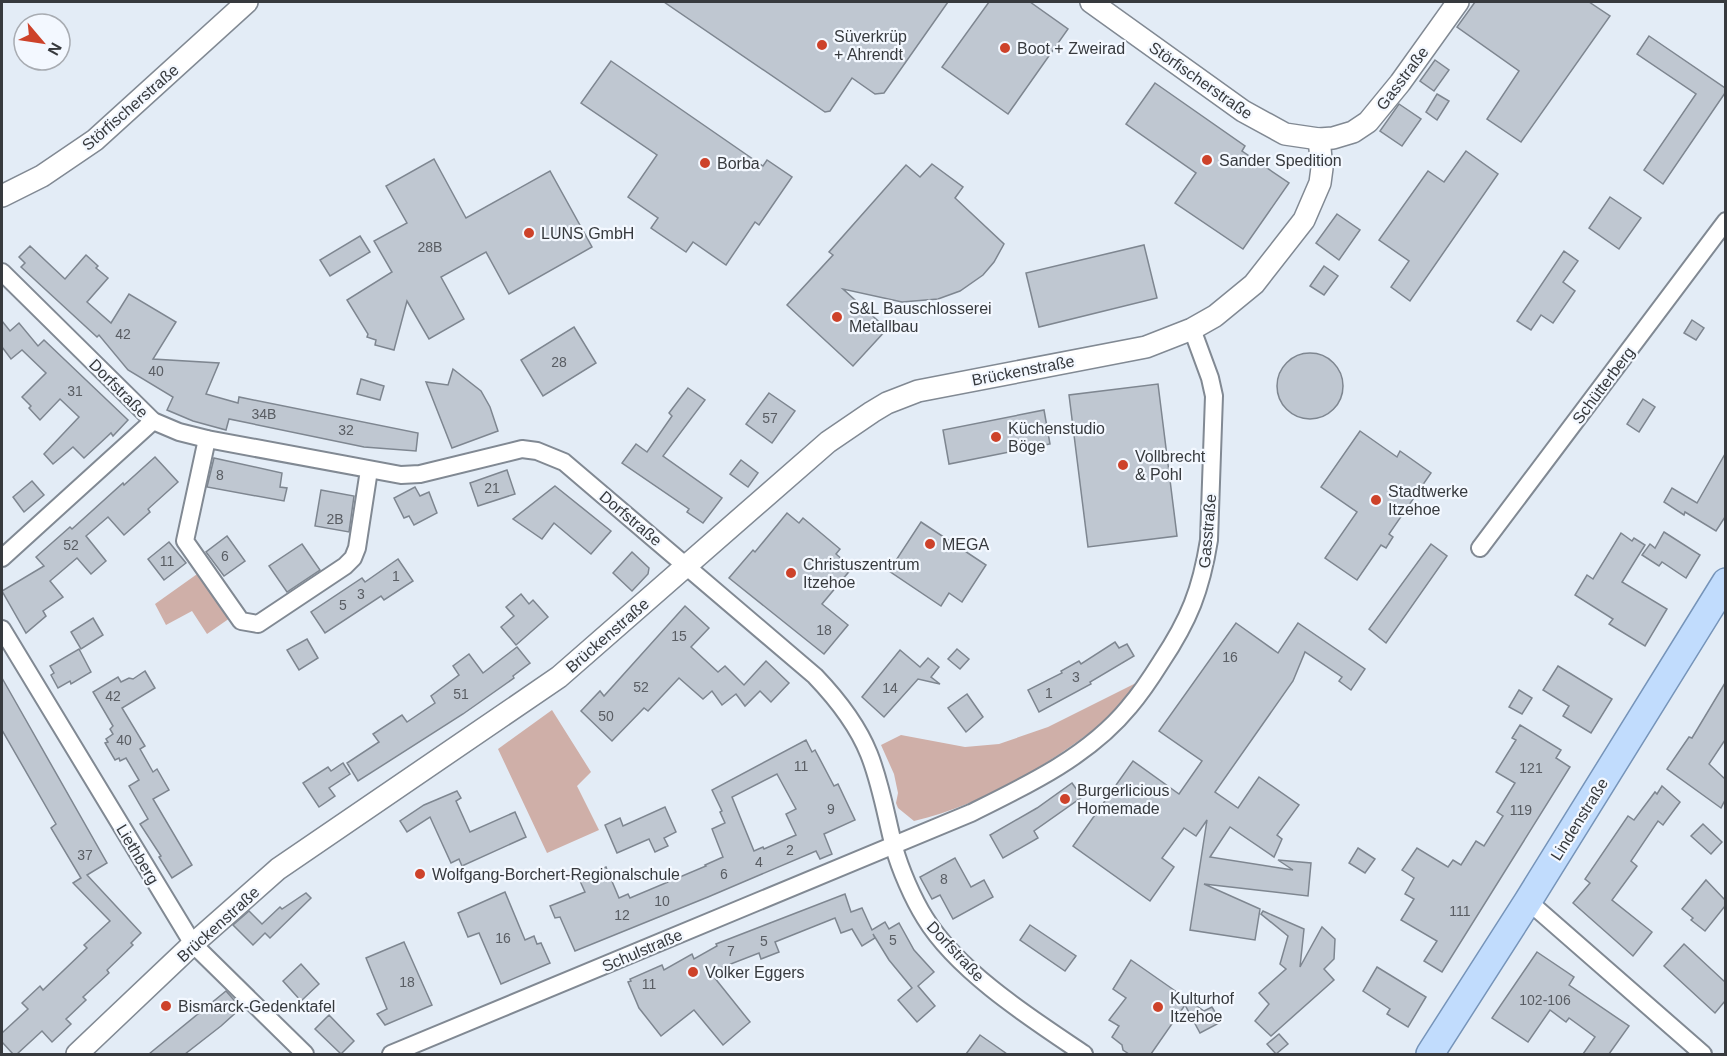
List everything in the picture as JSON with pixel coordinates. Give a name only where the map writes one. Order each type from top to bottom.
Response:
[{"type":"main road","name":"Lindenstraße","points":[[1430,1054],[1528,901],[1725,582]]},
{"type":"street","name":"Störfischerstraße","points":[[2,196],[42,176],[95,140],[247,2]]},
{"type":"street","name":"Störfischerstraße","points":[[1091,2],[1243,111],[1285,134],[1319,138]]},
{"type":"street","name":"Gasstraße","points":[[1319,138],[1333,138],[1353,132],[1377,113],[1458,2]]},
{"type":"street","points":[[1192,329],[1215,316],[1254,284],[1304,220],[1320,183],[1322,168],[1319,138]]},
{"type":"street","name":"Schütterberg","points":[[1480,549],[1725,220]]},
{"type":"street","name":"Dorfstraße","points":[[2,272],[153,421],[179,432],[400,475],[420,474],[522,449],[552,456],[574,470],[814,676],[843,707],[870,757],[897,858],[924,917],[953,952],[1002,997],[1083,1054]]},
{"type":"street","name":"Gasstraße","points":[[894,845],[1006,796],[1088,746],[1129,708],[1178,636],[1198,592],[1209,540],[1214,396],[1210,378],[1192,329]]},
{"type":"street","name":"Brückenstraße","points":[[77,1054],[193,944],[278,869],[559,677],[828,442],[857,421],[887,403],[935,386],[1146,347],[1192,329]]},
{"type":"street","points":[[2,558],[153,421]]},
{"type":"street","points":[[207,439],[184,541],[241,621],[249,624],[258,624],[345,566],[353,558],[357,548],[369,470]]},
{"type":"street","name":"Liethberg","points":[[2,629],[193,944],[305,1054]]},
{"type":"street","name":"Schulstraße","points":[[391,1054],[894,845]]},
{"type":"street","points":[[1528,901],[1703,1054]]},
{"type":"shaded area","points":[[200,572],[230,618],[207,634],[192,611],[166,625],[155,604]]},
{"type":"shaded area","points":[[1140,681],[1123,703],[1102,723],[1018,780],[957,808],[914,821],[898,808],[894,774],[881,745],[901,735],[965,747],[999,744],[1048,727]]},
{"type":"shaded area","points":[[552,710],[591,772],[577,786],[599,830],[547,853],[498,749]]},
{"type":"building","name":"Süverkrüp + Ahrendt","points":[[664,2],[948,2],[884,93],[875,94],[852,78],[830,111],[825,112]]},
{"type":"building","name":"Boot + Zweirad","points":[[989,2],[1030,2],[1068,29],[1008,114],[942,67]]},
{"type":"building","points":[[1475,2],[1589,2],[1610,16],[1521,142],[1487,119],[1519,71],[1457,27]]},
{"type":"building","points":[[1649,36],[1725,88],[1725,93],[1663,184],[1644,170],[1696,94],[1637,54]]},
{"type":"building","points":[[1435,60],[1449,70],[1434,91],[1420,81]]},
{"type":"building","name":"Borba","points":[[611,61],[763,166],[767,160],[792,177],[759,225],[755,222],[726,265],[693,242],[686,252],[651,228],[658,218],[628,197],[657,155],[581,103]]},
{"type":"building","points":[[1155,83],[1245,146],[1242,151],[1289,183],[1243,249],[1175,203],[1196,173],[1126,124]]},
{"type":"building","points":[[1437,94],[1449,101],[1437,120],[1426,112]]},
{"type":"building","points":[[1399,104],[1421,119],[1402,146],[1380,131]]},
{"type":"building","points":[[1466,151],[1498,174],[1410,301],[1391,287],[1409,261],[1379,240],[1428,171],[1444,182]]},
{"type":"building","points":[[434,159],[466,218],[550,171],[592,247],[509,294],[486,252],[441,277],[464,319],[429,339],[407,301],[394,350],[375,345],[376,340],[367,337],[368,334],[347,300],[392,272],[374,241],[407,223],[386,186]]},
{"type":"building","points":[[932,164],[963,187],[955,198],[1004,244],[994,262],[983,275],[960,291],[938,299],[902,302],[843,289],[887,329],[853,366],[787,305],[833,255],[829,252],[906,165],[920,177]]},
{"type":"building","points":[[1610,197],[1641,218],[1619,249],[1589,228]]},
{"type":"building","points":[[1337,214],[1360,230],[1339,260],[1316,243]]},
{"type":"building","points":[[360,236],[370,252],[330,276],[320,260]]},
{"type":"building","points":[[1144,245],[1157,298],[1039,327],[1026,273]]},
{"type":"building","points":[[30,246],[65,279],[86,255],[98,266],[96,268],[108,278],[87,302],[111,323],[129,294],[176,322],[153,359],[219,363],[206,394],[238,403],[239,397],[418,433],[416,451],[364,447],[229,419],[226,430],[193,421],[167,410],[173,397],[128,370],[99,335],[97,337],[21,267],[25,263],[19,257]]},
{"type":"building","points":[[1564,251],[1578,261],[1563,282],[1575,291],[1553,323],[1541,315],[1531,330],[1517,321]]},
{"type":"building","points":[[1324,266],[1338,276],[1324,295],[1310,286]]},
{"type":"building","points":[[1692,320],[1704,328],[1696,340],[1684,333]]},
{"type":"building","points":[[2,321],[10,331],[19,323],[38,346],[44,340],[128,420],[113,436],[111,433],[84,458],[73,447],[53,464],[44,454],[79,417],[60,399],[40,420],[29,408],[31,406],[22,397],[46,373],[22,350],[11,359],[2,347]]},
{"type":"building","points":[[574,327],[596,363],[543,396],[521,360]]},
{"type":"building","points":[[1310,353],[1322,356],[1333,363],[1340,374],[1343,386],[1340,398],[1333,409],[1322,416],[1310,419],[1298,416],[1287,409],[1280,398],[1277,386],[1280,374],[1287,363],[1298,356]]},
{"type":"building","points":[[453,369],[481,391],[490,407],[498,431],[452,448],[426,382],[448,385]]},
{"type":"building","points":[[361,379],[384,386],[380,400],[357,394]]},
{"type":"building","name":"Vollbrecht & Pohl","points":[[1158,384],[1177,536],[1088,547],[1069,395]]},
{"type":"building","points":[[688,388],[705,400],[663,456],[722,498],[703,523],[687,512],[689,509],[622,463],[636,444],[647,452],[672,416],[669,413]]},
{"type":"building","points":[[769,393],[795,411],[772,443],[746,424]]},
{"type":"building","points":[[1643,399],[1655,407],[1639,432],[1627,424]]},
{"type":"building","name":"Küchenstudio Böge","points":[[1044,410],[1050,444],[949,464],[943,430]]},
{"type":"building","name":"Stadtwerke Itzehoe","points":[[1360,431],[1397,457],[1400,451],[1431,473],[1389,534],[1393,537],[1386,548],[1381,545],[1357,580],[1325,558],[1357,512],[1321,487]]},
{"type":"building","points":[[1725,454],[1725,517],[1716,531],[1664,502],[1672,488],[1697,503]]},
{"type":"building","points":[[155,457],[178,482],[124,535],[108,517],[86,536],[106,561],[91,574],[77,558],[50,581],[63,597],[43,611],[46,616],[26,633],[2,591],[44,566],[36,557]]},
{"type":"building","points":[[214,458],[282,473],[280,487],[287,488],[284,501],[207,487]]},
{"type":"building","points":[[741,460],[758,473],[748,487],[730,474]]},
{"type":"building","points":[[507,470],[515,494],[478,506],[470,483]]},
{"type":"building","points":[[32,481],[44,495],[24,512],[13,497]]},
{"type":"building","points":[[555,486],[611,531],[591,554],[554,523],[542,539],[513,519]]},
{"type":"building","points":[[415,487],[420,496],[429,492],[437,513],[414,525],[409,516],[404,518],[394,498]]},
{"type":"building","points":[[321,490],[354,496],[349,532],[315,526]]},
{"type":"building","name":"Christuszentrum Itzehoe","points":[[787,513],[799,523],[803,518],[840,549],[836,554],[852,568],[822,604],[848,625],[824,654],[729,578],[753,550],[755,552]]},
{"type":"building","name":"MEGA","points":[[921,522],[986,565],[962,602],[949,593],[941,606],[889,571]]},
{"type":"building","points":[[1664,532],[1700,555],[1686,578],[1662,562],[1659,566],[1642,555],[1650,544],[1655,548]]},
{"type":"building","points":[[1621,533],[1632,541],[1634,538],[1645,545],[1622,582],[1667,609],[1645,646],[1609,624],[1613,619],[1575,595],[1587,575],[1593,579]]},
{"type":"building","points":[[227,536],[245,561],[224,576],[206,552]]},
{"type":"building","points":[[169,542],[186,563],[164,580],[148,559]]},
{"type":"building","points":[[302,544],[320,570],[287,592],[269,566]]},
{"type":"building","points":[[1431,544],[1447,556],[1386,643],[1369,629]]},
{"type":"building","points":[[632,552],[649,568],[648,574],[632,591],[613,573]]},
{"type":"building","points":[[398,559],[413,581],[384,600],[381,596],[325,633],[311,612],[362,578],[365,582]]},
{"type":"building","points":[[521,594],[529,604],[533,600],[548,617],[516,645],[501,627],[514,616],[506,607]]},
{"type":"building","points":[[685,606],[709,628],[691,647],[718,672],[725,666],[744,685],[766,661],[789,683],[771,702],[760,691],[745,706],[736,694],[722,705],[712,691],[703,699],[679,678],[648,711],[644,708],[612,741],[581,711],[600,691],[604,696]]},
{"type":"building","points":[[93,618],[103,635],[81,649],[71,632]]},
{"type":"building","points":[[1236,623],[1278,653],[1298,623],[1365,669],[1351,690],[1339,681],[1342,677],[1305,652],[1293,681],[1215,792],[1238,808],[1259,777],[1299,805],[1277,835],[1282,839],[1274,857],[1230,827],[1210,857],[1293,870],[1278,860],[1311,863],[1308,896],[1204,884],[1260,909],[1255,940],[1190,930],[1207,820],[1196,836],[1184,828],[1162,858],[1174,867],[1150,901],[1073,846],[1133,761],[1179,794],[1202,761],[1159,731]]},
{"type":"building","points":[[307,639],[318,658],[299,670],[287,650]]},
{"type":"building","points":[[1115,642],[1119,648],[1127,644],[1134,656],[1090,682],[1091,684],[1039,712],[1028,690],[1062,673],[1061,671],[1079,661],[1081,664]]},
{"type":"building","points":[[517,647],[530,663],[513,676],[514,678],[463,714],[358,781],[347,763],[379,742],[373,734],[402,715],[407,722],[435,703],[431,696],[459,675],[453,666],[469,654],[483,673]]},
{"type":"building","points":[[79,649],[91,672],[71,684],[70,681],[58,688],[51,675],[54,673],[50,666]]},
{"type":"building","points":[[957,649],[969,659],[960,669],[948,659]]},
{"type":"building","points":[[900,650],[920,667],[928,658],[939,667],[931,677],[940,684],[918,679],[884,717],[862,697]]},
{"type":"building","points":[[1558,666],[1612,699],[1591,733],[1563,716],[1569,706],[1543,690]]},
{"type":"building","points":[[145,671],[155,688],[122,708],[145,746],[140,749],[153,772],[157,769],[169,790],[153,799],[192,865],[172,878],[140,824],[148,819],[129,786],[139,780],[126,758],[120,761],[119,758],[115,760],[105,743],[108,742],[106,739],[113,734],[110,729],[113,726],[93,692],[118,677],[121,682],[129,678],[133,679]]},
{"type":"building","points":[[2,678],[107,863],[87,875],[141,933],[131,943],[133,945],[107,970],[109,973],[83,997],[86,1000],[66,1019],[71,1024],[52,1042],[42,1031],[17,1054],[13,1054],[2,1042],[2,1033],[28,1009],[22,1003],[40,986],[43,990],[87,948],[84,945],[110,921],[73,883],[81,878],[51,828],[56,824],[2,730]]},
{"type":"building","points":[[1725,683],[1725,740],[1709,764],[1725,779],[1725,800],[1721,808],[1667,769],[1689,737],[1692,738]]},
{"type":"building","points":[[1519,690],[1532,698],[1522,714],[1509,707]]},
{"type":"building","points":[[967,694],[983,717],[966,732],[948,708]]},
{"type":"building","points":[[1520,725],[1561,750],[1556,758],[1570,767],[1442,972],[1424,961],[1437,941],[1401,920],[1414,899],[1405,894],[1414,878],[1402,870],[1417,848],[1448,867],[1453,860],[1461,865],[1476,841],[1484,846],[1503,816],[1497,812],[1515,783],[1496,772],[1516,740],[1512,738]]},
{"type":"building","points":[[806,740],[812,752],[815,750],[834,786],[838,784],[855,820],[824,834],[832,854],[820,859],[816,851],[575,951],[560,917],[555,918],[550,906],[585,892],[580,881],[589,877],[588,875],[606,867],[619,898],[628,894],[630,898],[723,857],[712,829],[725,823],[712,790]],"holes":[[[777,774],[796,809],[786,814],[796,835],[754,851],[732,797]]]},
{"type":"building","points":[[343,763],[350,774],[329,788],[335,796],[319,807],[303,783],[328,767],[331,771]]},
{"type":"building","points":[[1072,783],[1082,797],[1034,831],[1038,838],[1003,858],[990,835],[1037,808]]},
{"type":"building","points":[[1662,786],[1680,802],[1663,825],[1658,821],[1631,861],[1637,866],[1612,900],[1652,932],[1633,956],[1573,903],[1590,883],[1585,879],[1628,816],[1634,820]]},
{"type":"building","points":[[457,791],[461,798],[456,801],[470,832],[515,812],[526,837],[462,866],[459,859],[451,863],[430,817],[407,832],[400,821],[424,805]]},
{"type":"building","points":[[665,807],[676,832],[664,838],[668,846],[655,852],[649,839],[617,853],[605,825],[620,818],[623,826]]},
{"type":"building","points":[[1703,824],[1722,842],[1711,854],[1691,836]]},
{"type":"building","points":[[1358,848],[1375,859],[1365,873],[1349,863]]},
{"type":"building","points":[[955,858],[971,887],[984,880],[993,897],[953,919],[940,895],[932,899],[920,877]]},
{"type":"building","points":[[1706,880],[1725,900],[1725,906],[1705,931],[1682,909]]},
{"type":"building","points":[[505,892],[525,940],[534,936],[537,944],[541,943],[550,963],[501,984],[479,933],[468,937],[458,913]]},
{"type":"building","points":[[306,893],[311,898],[270,938],[265,933],[253,945],[233,925],[249,911],[262,924],[280,907],[282,909]]},
{"type":"building","points":[[845,894],[851,912],[862,908],[872,930],[885,922],[889,929],[899,923],[914,950],[934,972],[918,986],[935,1006],[917,1022],[898,1000],[912,988],[889,960],[873,934],[875,938],[862,946],[852,929],[841,933],[835,918],[775,942],[779,952],[761,959],[759,953],[710,972],[750,1022],[723,1045],[694,1010],[661,1036],[639,1008],[628,982],[631,981],[630,979],[662,965],[664,970],[692,954],[694,959],[717,946],[716,944]]},
{"type":"building","points":[[1263,911],[1304,929],[1300,967],[1322,927],[1335,939],[1334,959],[1324,969],[1334,980],[1271,1036],[1255,1021],[1269,1004],[1259,993],[1286,969],[1280,964],[1288,936],[1261,914]]},
{"type":"building","points":[[1030,925],[1076,956],[1065,971],[1020,940]]},
{"type":"building","points":[[404,942],[432,1005],[385,1025],[377,1014],[387,1009],[366,958]]},
{"type":"building","points":[[1684,944],[1725,982],[1725,1001],[1715,1013],[1664,966]]},
{"type":"building","points":[[1537,952],[1574,977],[1569,985],[1629,1026],[1609,1054],[1583,1054],[1595,1037],[1569,1018],[1566,1022],[1550,1010],[1528,1042],[1492,1018]]},
{"type":"building","name":"Kulturhof Itzehoe","points":[[1131,960],[1204,1011],[1212,1007],[1221,1022],[1200,1033],[1185,1005],[1151,1054],[1129,1054],[1123,1050],[1122,1045],[1112,1037],[1119,1026],[1109,1020],[1126,998],[1113,989]]},
{"type":"building","points":[[301,964],[319,984],[301,1001],[283,981]]},
{"type":"building","points":[[1377,967],[1426,997],[1408,1027],[1387,1014],[1390,1009],[1363,991]]},
{"type":"building","points":[[226,991],[241,1008],[221,1026],[185,1054],[149,1054]]},
{"type":"building","points":[[329,1015],[354,1041],[341,1054],[315,1029]]},
{"type":"building","points":[[1279,1034],[1288,1044],[1276,1054],[1267,1044]]},
{"type":"building","points":[[980,1035],[1007,1054],[966,1054]]},
{"type":"place","name":"Süverkrüp + Ahrendt","points":[[822,45]]},
{"type":"place","name":"Boot + Zweirad","points":[[1005,48]]},
{"type":"place","name":"Sander Spedition","points":[[1207,160]]},
{"type":"place","name":"Borba","points":[[705,163]]},
{"type":"place","name":"LUNS GmbH","points":[[529,233]]},
{"type":"place","name":"S&L Bauschlosserei Metallbau","points":[[837,317]]},
{"type":"place","name":"Küchenstudio Böge","points":[[996,437]]},
{"type":"place","name":"Vollbrecht & Pohl","points":[[1123,465]]},
{"type":"place","name":"Stadtwerke Itzehoe","points":[[1376,500]]},
{"type":"place","name":"MEGA","points":[[930,544]]},
{"type":"place","name":"Christuszentrum Itzehoe","points":[[791,573]]},
{"type":"place","name":"Burgerlicious Homemade","points":[[1065,799]]},
{"type":"place","name":"Wolfgang-Borchert-Regionalschule","points":[[420,874]]},
{"type":"place","name":"Volker Eggers","points":[[693,972]]},
{"type":"place","name":"Bismarck-Gedenktafel","points":[[166,1006]]},
{"type":"place","name":"Kulturhof Itzehoe","points":[[1158,1007]]}]
